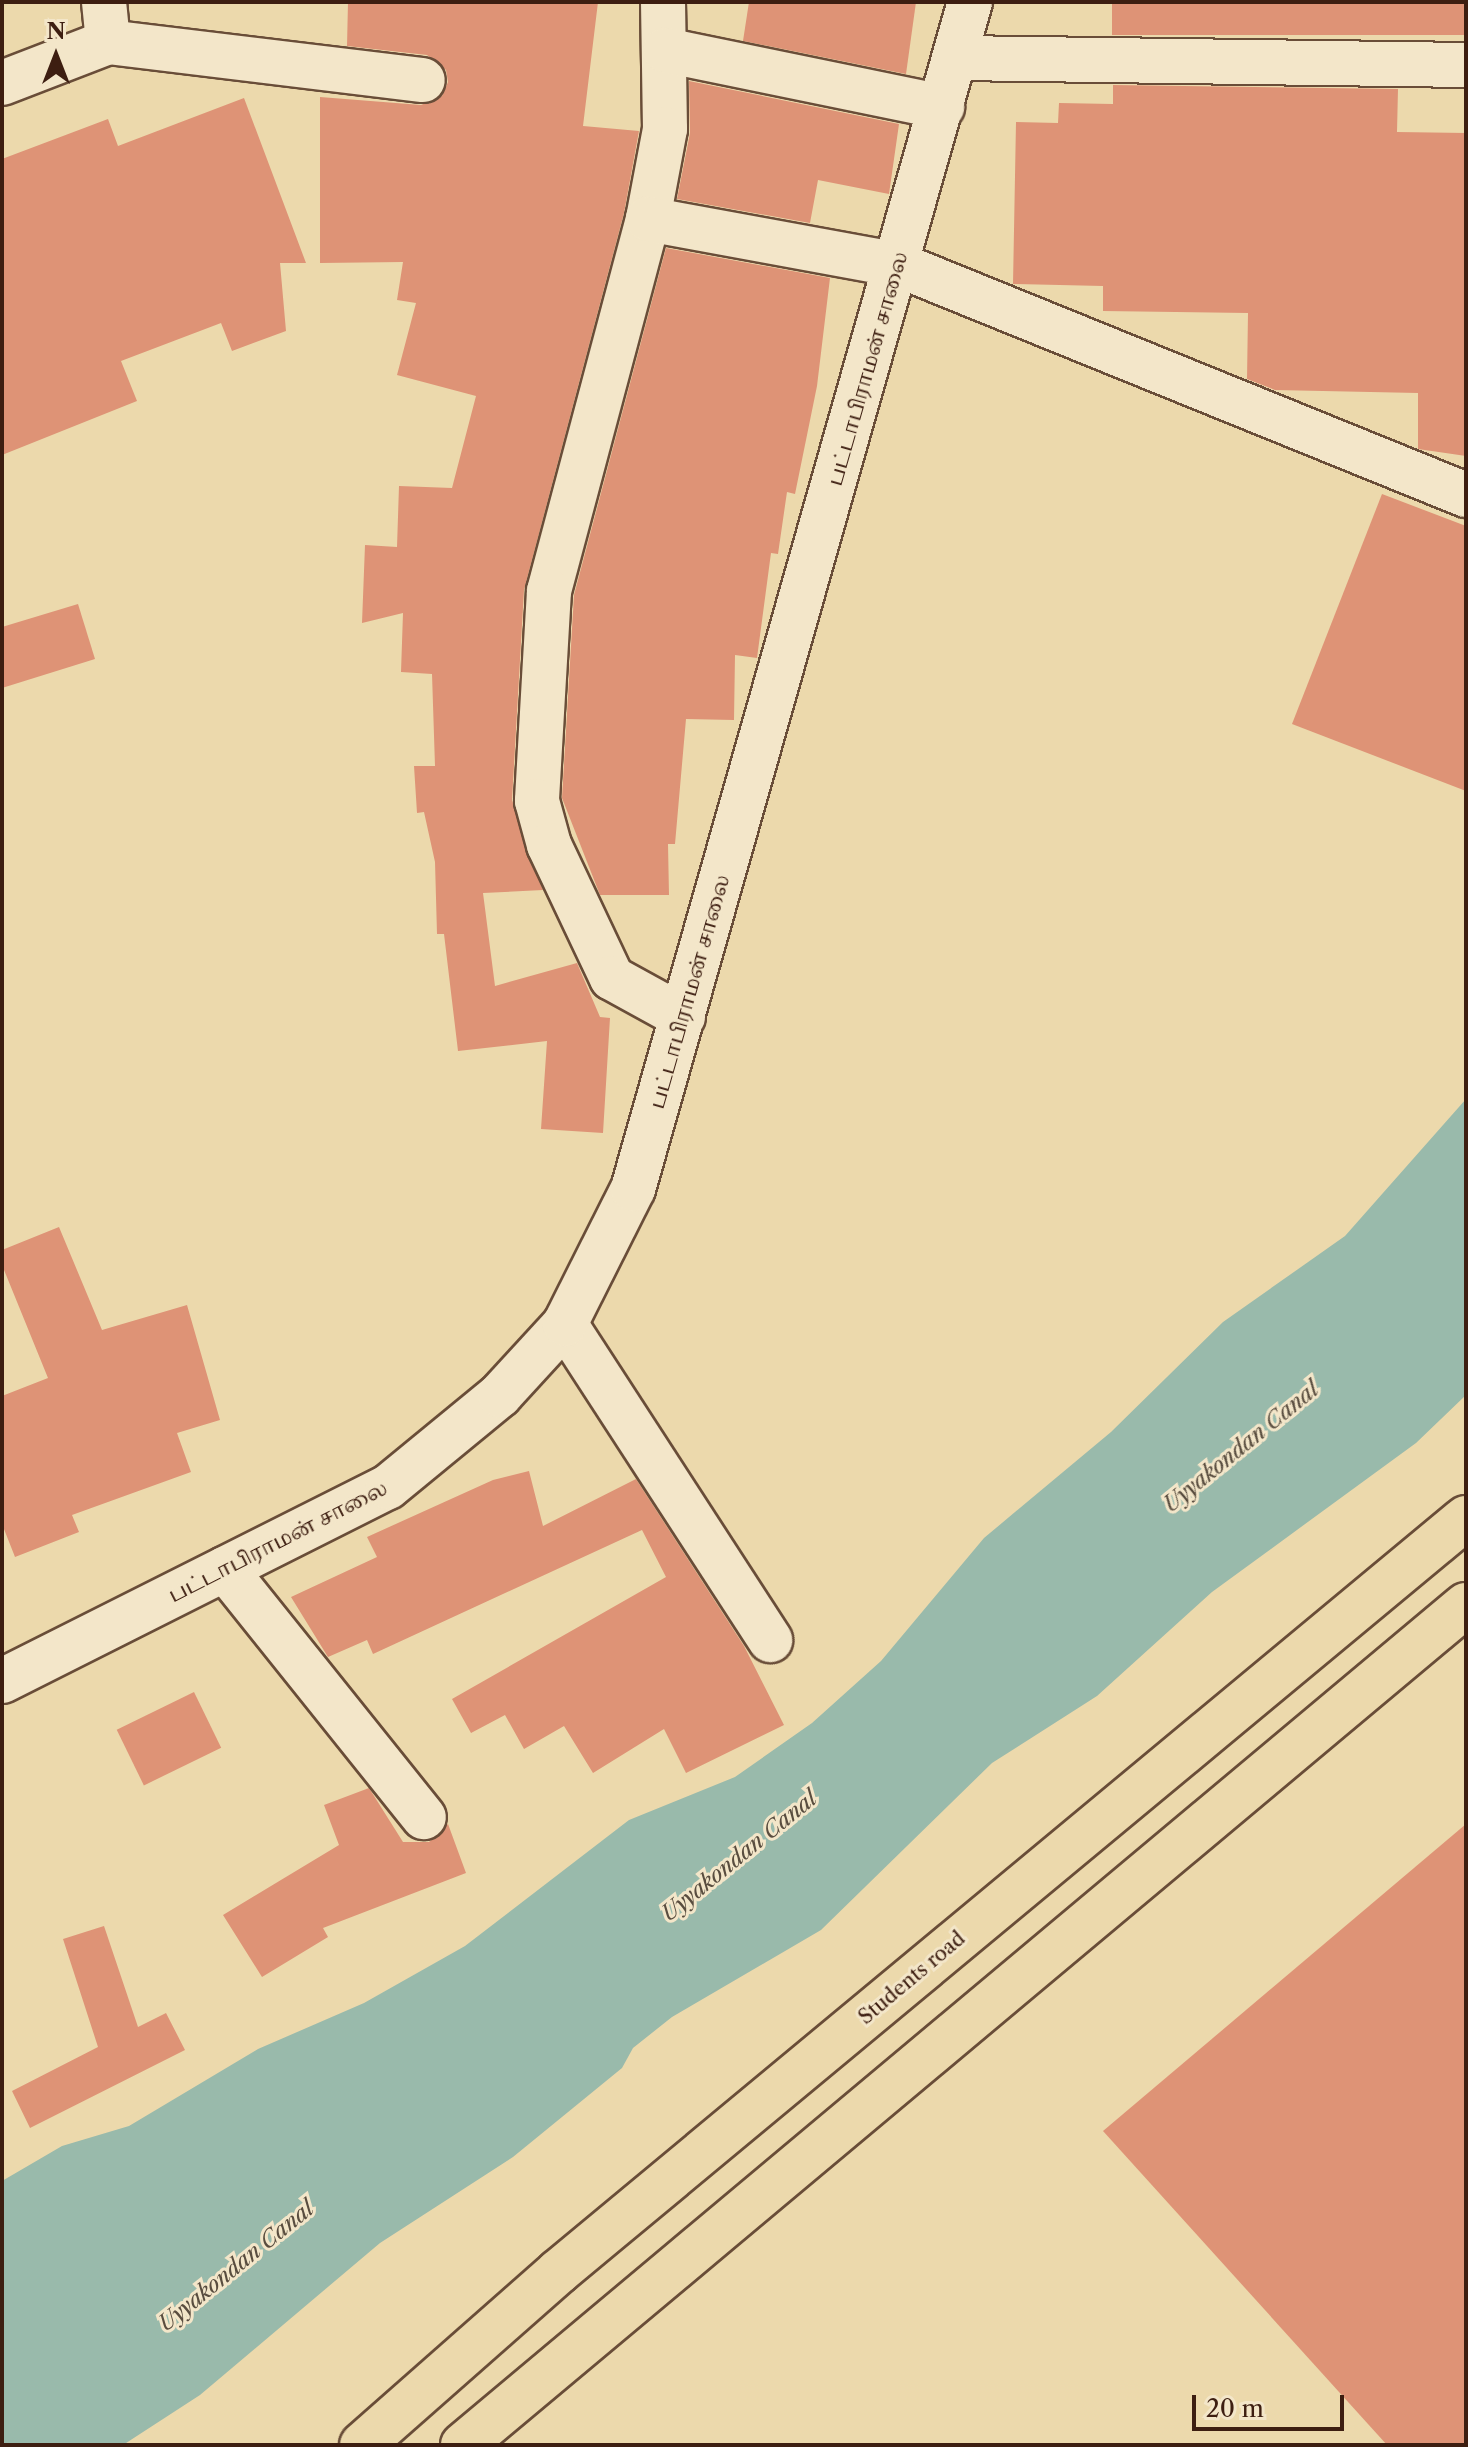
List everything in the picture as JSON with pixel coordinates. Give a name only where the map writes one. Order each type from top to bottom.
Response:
[{"type":"main road","name":"Students road","points":[[362,2445],[558,2272],[1466,1518]]},
{"type":"main road","points":[[463,2445],[598,2326],[1466,1605]]},
{"type":"street","points":[[663,2],[665,129],[648,219],[549,591],[537,801],[549,845],[612,978],[683,1017]]},
{"type":"street","name":"பட்டாபிராமன் சாலை","points":[[2,1681],[388,1487],[500,1395],[565,1324],[633,1189],[899,265],[970,2]]},
{"type":"street","points":[[2,83],[106,22],[423,80]]},
{"type":"street","points":[[665,50],[942,107]]},
{"type":"street","points":[[955,58],[1466,65]]},
{"type":"street","points":[[648,219],[899,265],[1466,495]]},
{"type":"street","points":[[565,1324],[770,1640]]},
{"type":"street","points":[[225,1569],[424,1817]]},
{"type":"water","name":"Uyyakondan Canal","points":[[1466,1099],[1466,1395],[1416,1443],[1212,1592],[1097,1696],[992,1763],[821,1930],[672,2017],[633,2048],[622,2068],[513,2157],[380,2243],[200,2395],[123,2445],[2,2445],[2,2181],[62,2146],[129,2126],[258,2049],[364,2003],[465,1946],[629,1820],[735,1777],[812,1723],[881,1661],[984,1538],[1111,1432],[1223,1322],[1345,1236]]},
{"type":"building","points":[[348,2],[598,2],[583,126],[639,131],[624,213],[524,590],[512,800],[543,890],[483,893],[495,986],[577,963],[600,1017],[610,1018],[603,1133],[541,1129],[547,1041],[458,1051],[444,934],[437,934],[435,862],[424,812],[417,813],[414,766],[435,766],[432,674],[401,672],[403,613],[362,623],[365,545],[397,547],[399,486],[452,488],[476,396],[397,375],[416,303],[397,300],[403,262],[320,263],[320,97],[421,105],[442,96],[448,82],[446,70],[427,55],[347,46]]},
{"type":"building","points":[[749,2],[916,2],[906,74],[743,41]]},
{"type":"building","points":[[1112,2],[1466,2],[1466,35],[1112,35]]},
{"type":"building","points":[[689,81],[899,124],[889,194],[818,180],[810,223],[677,199],[690,133]]},
{"type":"building","points":[[1113,85],[1398,89],[1397,132],[1466,133],[1466,456],[1418,449],[1418,393],[1275,390],[1247,379],[1248,313],[1103,311],[1103,286],[1013,284],[1016,122],[1058,123],[1059,103],[1113,104]]},
{"type":"building","points":[[244,98],[306,263],[280,263],[286,331],[232,351],[221,323],[121,361],[137,401],[2,455],[2,159],[108,119],[118,146]]},
{"type":"building","points":[[666,248],[830,278],[817,386],[795,494],[787,492],[778,554],[771,553],[757,658],[735,655],[734,720],[686,719],[675,844],[668,844],[669,895],[600,895],[562,798],[574,595]]},
{"type":"building","points":[[1382,494],[1466,526],[1466,791],[1292,724]]},
{"type":"building","points":[[78,604],[95,659],[2,688],[2,627]]},
{"type":"building","points":[[59,1227],[102,1330],[187,1305],[220,1420],[177,1433],[191,1472],[72,1515],[79,1532],[15,1557],[2,1524],[2,1396],[48,1378],[2,1265],[2,1250]]},
{"type":"building","points":[[529,1471],[543,1526],[636,1479],[744,1646],[784,1725],[686,1773],[664,1729],[593,1773],[564,1726],[524,1749],[505,1715],[471,1733],[452,1699],[666,1577],[642,1530],[373,1654],[367,1640],[328,1657],[291,1597],[377,1557],[367,1537],[493,1480]]},
{"type":"building","points":[[194,1692],[221,1748],[144,1785],[117,1730]]},
{"type":"building","points":[[369,1788],[403,1842],[429,1842],[448,1824],[466,1873],[323,1928],[328,1937],[262,1977],[223,1915],[339,1845],[324,1805]]},
{"type":"building","points":[[1466,1824],[1466,2445],[1387,2445],[1103,2131]]},
{"type":"building","points":[[104,1926],[138,2027],[166,2013],[185,2050],[30,2128],[12,2091],[98,2047],[63,1939]]}]
